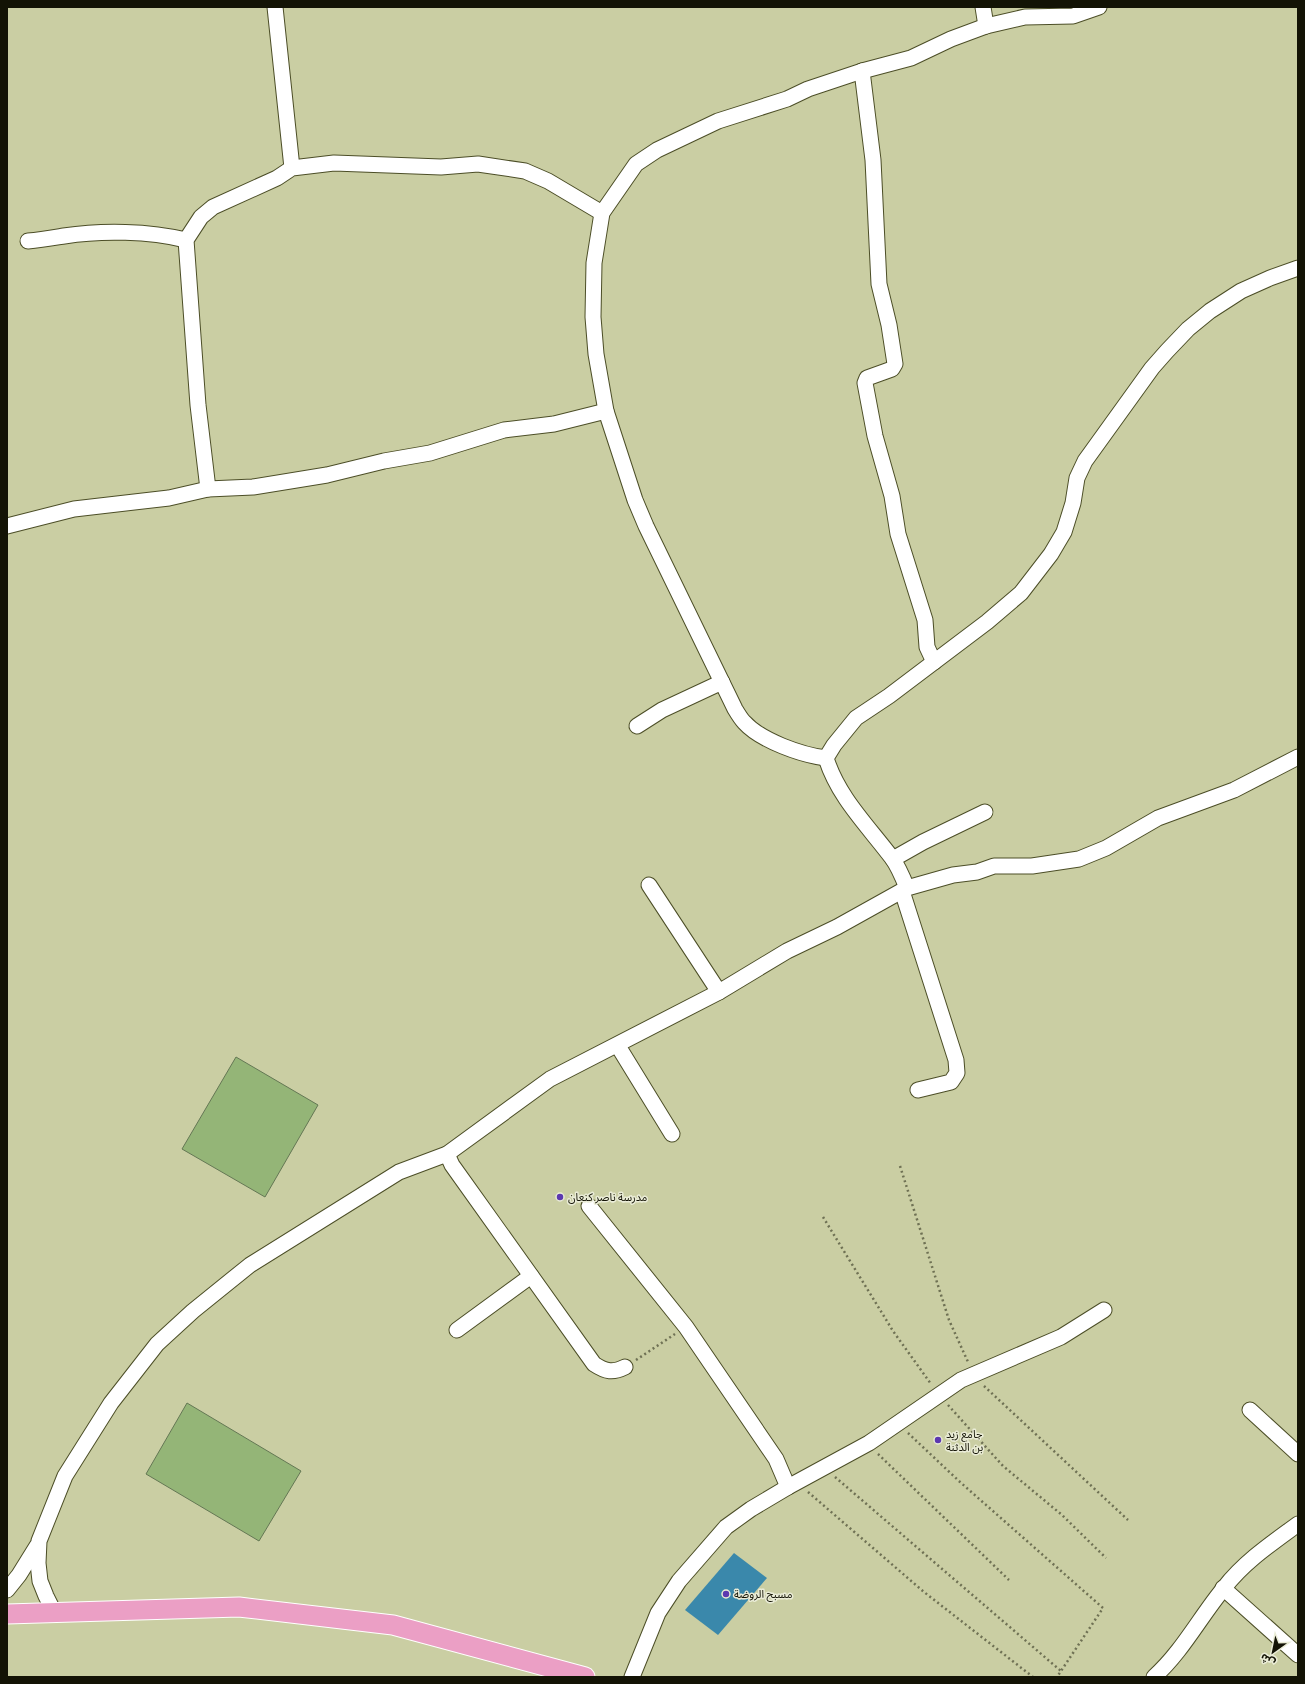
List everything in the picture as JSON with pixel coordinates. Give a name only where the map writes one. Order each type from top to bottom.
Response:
[{"type":"main road","points":[[7,1614],[239,1607],[393,1625],[585,1677]]},
{"type":"street","points":[[275,7],[289,152],[292,168]]},
{"type":"street","points":[[983,7],[986,26]]},
{"type":"street","points":[[826,758],[810,756],[789,748],[754,731],[744,722],[735,710],[646,526],[635,500],[606,411],[596,354],[593,317],[594,263],[602,213],[636,164],[657,150],[718,121],[787,99],[808,89],[862,71],[911,58],[951,39],[986,26],[1025,17],[1073,16],[1099,7]]},
{"type":"street","points":[[862,71],[873,160],[879,284],[889,324],[895,364],[892,369],[867,378],[865,383],[875,436],[892,496],[898,534],[924,620],[927,647],[934,662]]},
{"type":"street","points":[[208,489],[197,397],[186,240],[201,217],[213,207],[277,178],[292,168],[334,163],[441,167],[478,164],[525,171],[548,181],[602,213]]},
{"type":"street","points":[[28,241],[94,234],[133,233],[165,235],[186,240]]},
{"type":"street","points":[[918,1090],[951,1082],[957,1073],[956,1060],[904,890],[893,859],[878,842],[842,792],[831,774],[826,758],[834,745],[856,718],[934,662],[1005,608],[1036,574],[1064,532],[1071,510],[1077,478],[1084,461],[1167,351],[1188,329],[1210,311],[1241,291],[1270,278],[1298,268]]},
{"type":"street","points":[[7,526],[74,509],[169,498],[208,489],[253,487],[327,475],[384,461],[430,453],[504,430],[554,424],[606,411]]},
{"type":"street","points":[[637,726],[662,710],[722,682]]},
{"type":"street","points":[[7,1590],[31,1559],[40,1541],[65,1476],[111,1403],[157,1344],[231,1280],[275,1248],[399,1172],[447,1154],[550,1079],[618,1046],[719,992],[787,951],[837,927],[904,890],[953,875],[977,872],[994,866],[1032,866],[1079,860],[1158,818],[1234,790],[1298,757]]},
{"type":"street","points":[[893,859],[923,842],[985,812]]},
{"type":"street","points":[[649,885],[719,992]]},
{"type":"street","points":[[618,1046],[672,1134]]},
{"type":"street","points":[[447,1154],[452,1165],[594,1364],[603,1370],[614,1372],[625,1367]]},
{"type":"street","points":[[589,1206],[686,1327],[793,1484]]},
{"type":"street","points":[[457,1330],[531,1276]]},
{"type":"street","points":[[632,1677],[658,1613],[679,1581],[726,1527],[751,1508],[869,1443],[940,1396],[961,1380],[1061,1337],[1104,1310]]},
{"type":"street","points":[[1250,1410],[1298,1454]]},
{"type":"street","points":[[1154,1677],[1176,1654],[1223,1588],[1256,1556],[1298,1524]]},
{"type":"street","points":[[40,1541],[38,1562],[40,1581],[54,1612]]},
{"type":"street","points":[[1223,1588],[1298,1655]]},
{"type":"path","points":[[900,1166],[948,1320],[974,1374],[981,1383],[1128,1520]]},
{"type":"path","points":[[823,1217],[893,1331],[940,1396],[1002,1466],[1062,1515],[1106,1558]]},
{"type":"path","points":[[625,1367],[686,1327]]},
{"type":"path","points":[[899,1422],[960,1482],[1104,1608],[1057,1677]]},
{"type":"path","points":[[869,1443],[877,1453],[1009,1580]]},
{"type":"path","points":[[826,1466],[832,1475],[1061,1671]]},
{"type":"path","points":[[793,1484],[807,1492],[924,1592],[1033,1677]]},
{"type":"water","name":"مسبح الروضة","points":[[734,1553],[767,1578],[718,1635],[685,1610]]},
{"type":"building","points":[[236,1057],[318,1105],[265,1197],[182,1149]]},
{"type":"building","points":[[187,1403],[301,1471],[259,1541],[146,1474]]},
{"type":"place","name":"مدرسة ناصر كنعان","points":[[560,1197]]},
{"type":"place","name":"جامع زيد بن الدثنة","points":[[938,1440]]},
{"type":"place","name":"مسبح الروضة","points":[[726,1594]]}]
